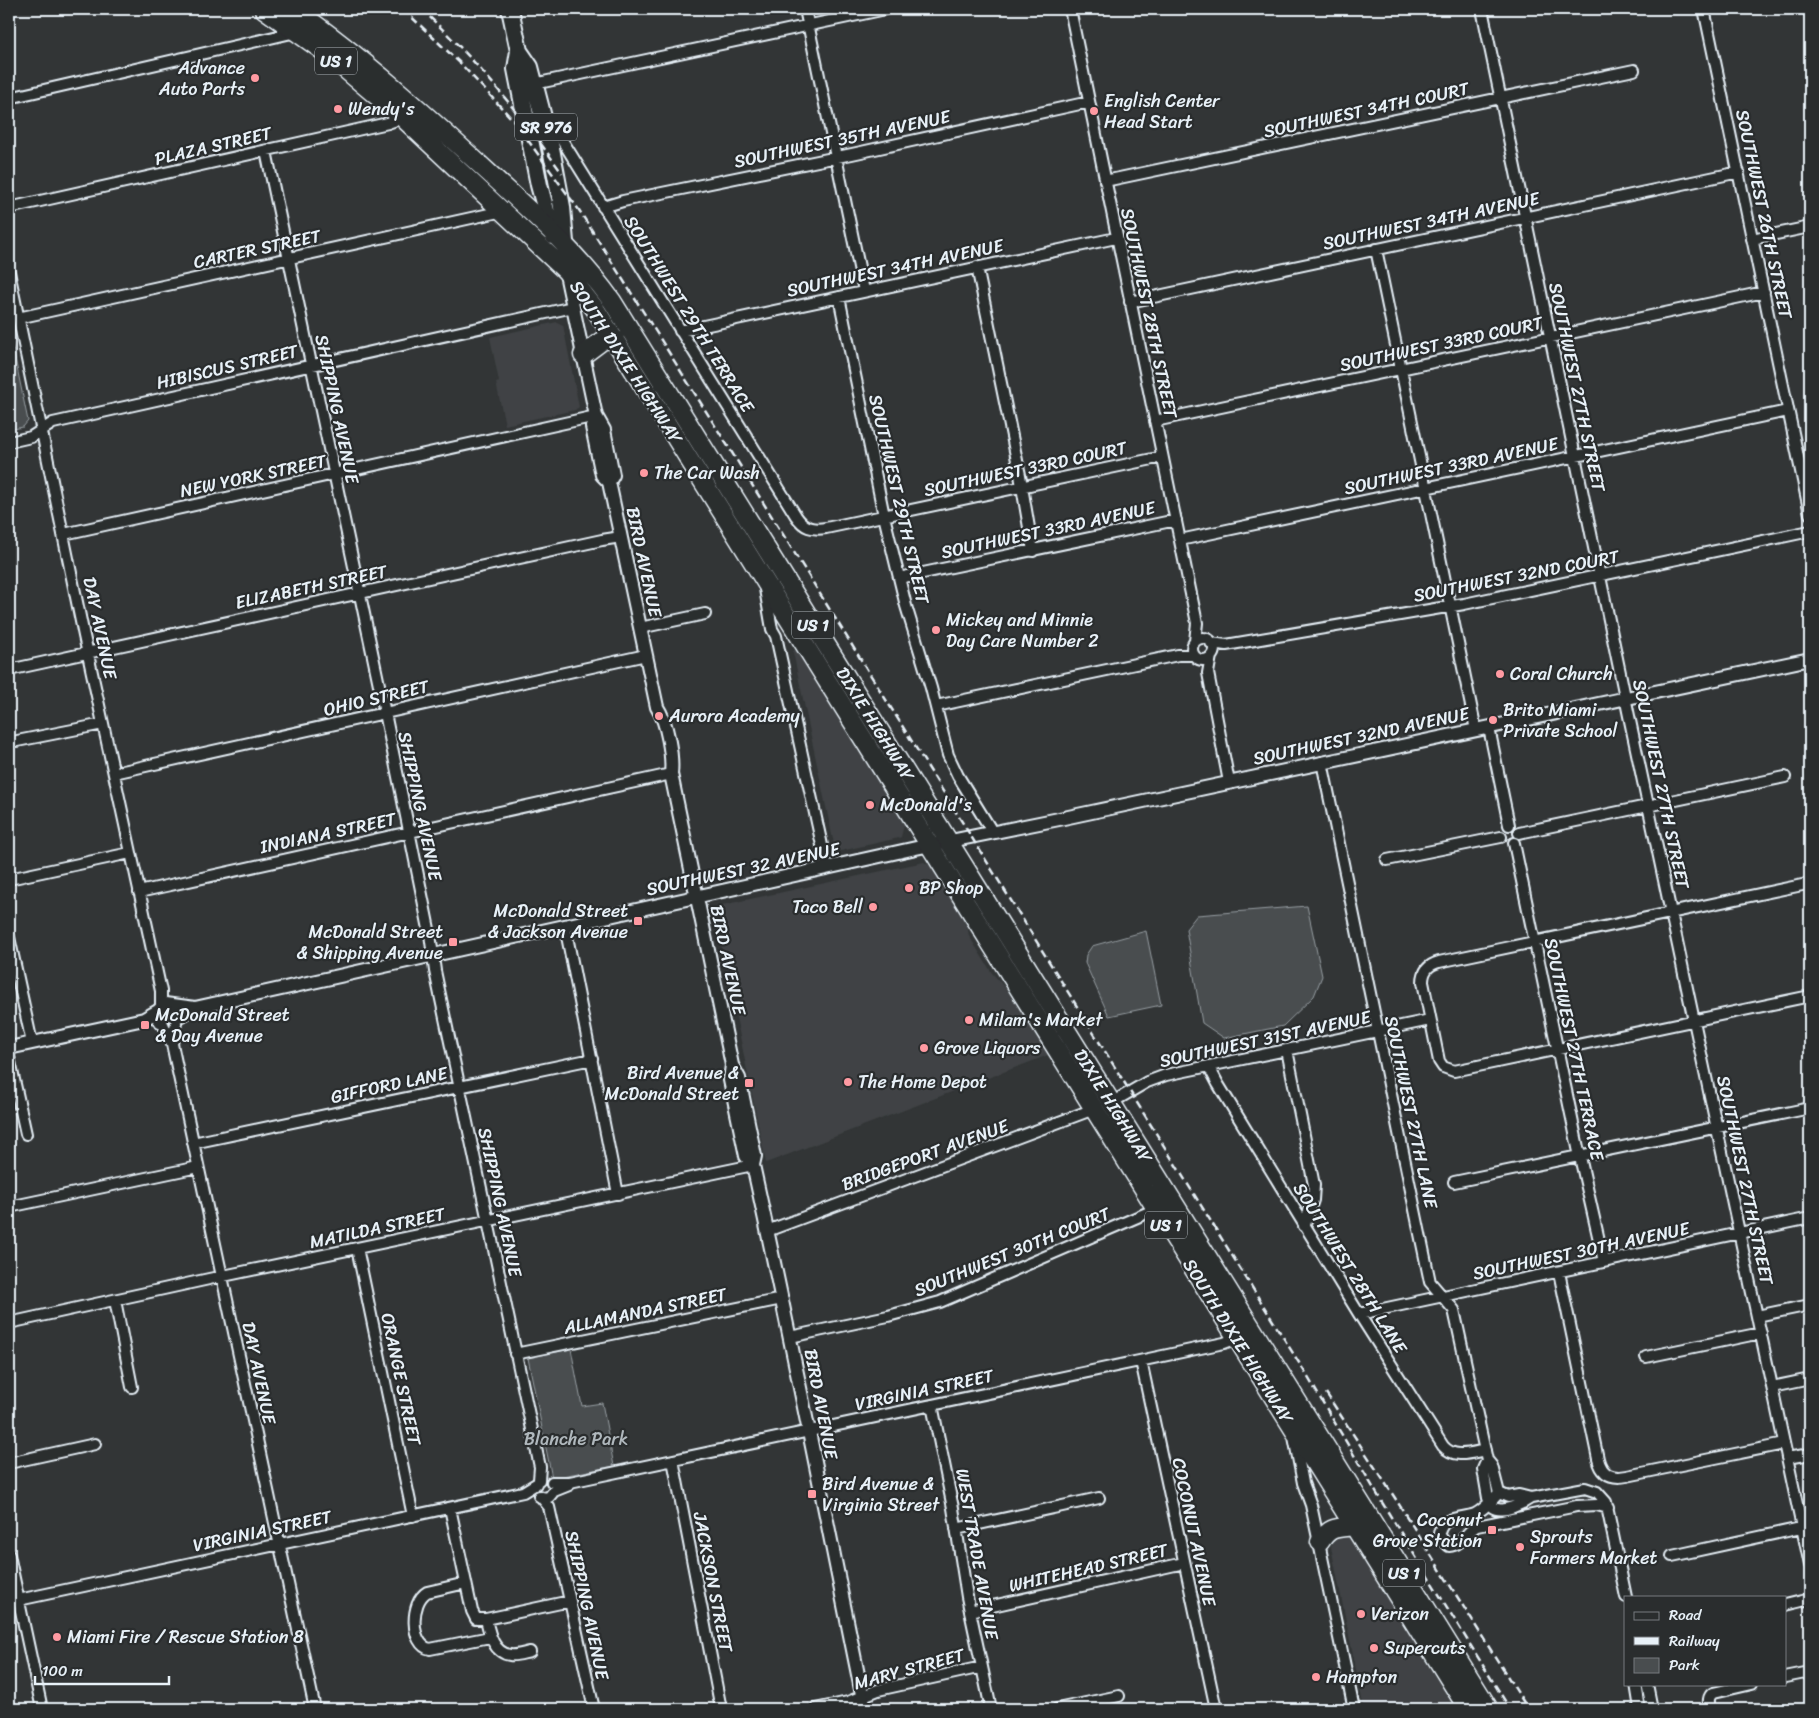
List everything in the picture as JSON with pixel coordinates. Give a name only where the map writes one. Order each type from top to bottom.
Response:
[{"type":"highway","name":"SOUTH DIXIE HIGHWAY","points":[[264,9],[341,65],[403,118],[566,271],[596,310],[1468,1709]]},
{"type":"highway","name":"US 1","points":[[294,9],[319,26],[376,71],[551,231]]},
{"type":"highway","name":"DIXIE HIGHWAY","points":[[551,231],[598,282],[612,301],[1489,1709]]},
{"type":"highway","points":[[583,355],[603,340],[615,339]]},
{"type":"highway","points":[[1320,1542],[1326,1533],[1334,1528],[1355,1526]]},
{"type":"main road","name":"SR 976","points":[[510,9],[519,51],[516,69],[538,186],[551,231],[566,271]]},
{"type":"main road","name":"SR 976","points":[[519,51],[530,67],[544,117],[556,172],[566,246]]},
{"type":"main road","points":[[566,246],[566,271]]},
{"type":"street","points":[[805,9],[864,291]]},
{"type":"street","points":[[534,84],[886,9]]},
{"type":"street","name":"SOUTHWEST 28TH STREET","points":[[1070,9],[1104,181],[1197,623],[1195,650]]},
{"type":"street","name":"SOUTHWEST 27TH STREET","points":[[1482,9],[1784,1444],[1806,1527],[1810,1564]]},
{"type":"street","name":"SOUTHWEST 26TH STREET","points":[[1704,9],[1810,514]]},
{"type":"street","points":[[9,98],[319,26]]},
{"type":"street","name":"SOUTHWEST 34TH COURT","points":[[1104,181],[1634,70]]},
{"type":"street","name":"SOUTHWEST 35TH AVENUE","points":[[603,207],[623,201],[1089,102]]},
{"type":"street","name":"PLAZA STREET","points":[[9,208],[266,151],[423,112]]},
{"type":"street","name":"SOUTHWEST 29TH TERRACE","points":[[544,117],[557,132],[796,516],[807,527]]},
{"type":"street","name":"SHIPPING AVENUE","points":[[266,151],[385,713],[488,1221],[540,1468],[542,1468],[545,1488],[552,1505],[549,1507],[594,1709]]},
{"type":"street","name":"SOUTHWEST 34TH AVENUE","points":[[1130,302],[1739,172]]},
{"type":"street","name":"CARTER STREET","points":[[18,318],[503,211]]},
{"type":"street","points":[[1752,239],[1810,227]]},
{"type":"street","name":"SOUTHWEST 34TH AVENUE","points":[[680,331],[1116,238]]},
{"type":"street","points":[[1376,249],[1451,606],[1509,825]]},
{"type":"street","points":[[977,267],[1022,486],[1033,550]]},
{"type":"street","name":"BIRD AVENUE","points":[[566,271],[596,416],[604,430],[613,474],[609,482],[657,707],[662,714],[672,762],[671,774],[732,1065],[739,1078],[755,1156],[753,1165],[790,1337],[865,1709]]},
{"type":"street","name":"DAY AVENUE","points":[[9,272],[130,853],[161,991],[168,1014],[172,1044],[198,1167],[315,1709]]},
{"type":"street","name":"SOUTHWEST 33RD COURT","points":[[1155,421],[1764,292]]},
{"type":"street","name":"SOUTHWEST 29TH STREET","points":[[839,297],[884,516],[899,578],[936,706]]},
{"type":"street","name":"HIBISCUS STREET","points":[[9,442],[31,438],[53,422],[573,307]]},
{"type":"street","name":"SOUTHWEST 33RD AVENUE","points":[[1180,540],[1788,411]]},
{"type":"street","name":"NEW YORK STREET","points":[[64,534],[596,416]]},
{"type":"street","name":"SOUTHWEST 33RD COURT","points":[[807,527],[826,528],[1162,457]]},
{"type":"street","name":"SOUTHWEST 33RD AVENUE","points":[[899,578],[1176,520]]},
{"type":"street","name":"SOUTHWEST 32ND COURT","points":[[1211,648],[1451,606],[1810,531]]},
{"type":"street","name":"ELIZABETH STREET","points":[[9,670],[621,537]]},
{"type":"street","points":[[763,578],[772,629],[776,636],[827,868]]},
{"type":"street","points":[[640,628],[705,614]]},
{"type":"street","name":"SOUTHWEST 28TH STREET","points":[[1197,623],[1201,625],[1211,648]]},
{"type":"street","points":[[776,636],[780,629],[791,624]]},
{"type":"street","points":[[993,833],[952,764],[936,706],[1178,655],[1195,650],[1201,638],[1211,648]]},
{"type":"street","points":[[1195,650],[1206,660],[1211,648]]},
{"type":"street","points":[[1211,648],[1208,673],[1229,782]]},
{"type":"street","points":[[1195,650],[1208,673]]},
{"type":"street","name":"OHIO STREET","points":[[114,773],[646,655]]},
{"type":"street","name":"SOUTHWEST 32ND AVENUE","points":[[948,842],[1810,659]]},
{"type":"street","points":[[16,741],[103,724]]},
{"type":"street","name":"SOUTHWEST 27TH LANE","points":[[1322,762],[1430,1282],[1454,1310],[1486,1455],[1492,1466],[1496,1487],[1500,1493]]},
{"type":"street","name":"INDIANA STREET","points":[[139,892],[671,774]]},
{"type":"street","points":[[1519,833],[1785,777]]},
{"type":"street","points":[[1509,825],[1517,827],[1519,833],[1514,843],[1508,843],[1501,837],[1502,829],[1509,825]]},
{"type":"street","points":[[1387,860],[1501,837]]},
{"type":"street","name":"SOUTHWEST 32 AVENUE","points":[[9,1048],[948,842]]},
{"type":"street","name":"SOUTHWEST 27TH TERRACE","points":[[1514,843],[1604,1262]]},
{"type":"street","points":[[9,879],[130,853]]},
{"type":"street","points":[[1807,884],[1440,962],[1427,968],[1423,976],[1423,982],[1437,1055],[1441,1065],[1447,1069],[1461,1070],[1810,996]]},
{"type":"street","points":[[565,926],[618,1194]]},
{"type":"street","points":[[9,937],[32,1043]]},
{"type":"street","name":"SOUTHWEST 31ST AVENUE","points":[[1111,1103],[1152,1080],[1430,1020]]},
{"type":"street","points":[[1287,1050],[1314,1186],[1313,1200],[1304,1226]]},
{"type":"street","points":[[9,1057],[26,1134]]},
{"type":"street","name":"GIFFORD LANE","points":[[193,1143],[592,1059]]},
{"type":"street","name":"SOUTHWEST 28TH LANE","points":[[1209,1067],[1304,1226],[1445,1448],[1450,1453],[1459,1455],[1486,1455]]},
{"type":"street","points":[[1454,1182],[1810,1108]]},
{"type":"street","name":"BRIDGEPORT AVENUE","points":[[767,1231],[1094,1109]]},
{"type":"street","name":"MATILDA STREET","points":[[9,1324],[357,1248],[753,1165]]},
{"type":"street","points":[[9,1207],[198,1167]]},
{"type":"street","name":"SOUTHWEST 30TH COURT","points":[[790,1337],[888,1316],[940,1302],[1156,1209]]},
{"type":"street","name":"SOUTHWEST 30TH AVENUE","points":[[1359,1314],[1810,1218]]},
{"type":"street","name":"ORANGE STREET","points":[[357,1248],[413,1516]]},
{"type":"street","points":[[1559,1272],[1598,1459],[1606,1475],[1618,1478],[1784,1444]]},
{"type":"street","name":"ALLAMANDA STREET","points":[[516,1354],[782,1299]]},
{"type":"street","points":[[115,1300],[132,1386]]},
{"type":"street","points":[[1758,1316],[1810,1305]]},
{"type":"street","name":"VIRGINIA STREET","points":[[14,1601],[523,1492],[525,1494],[545,1488],[569,1485],[570,1482],[1224,1343],[1253,1330]]},
{"type":"street","points":[[1646,1357],[1761,1333]]},
{"type":"street","name":"COCONUT AVENUE","points":[[1142,1360],[1216,1709]]},
{"type":"street","points":[[1772,1387],[1810,1379]]},
{"type":"street","name":"WEST TRADE AVENUE","points":[[932,1405],[990,1709]]},
{"type":"street","points":[[1293,1428],[1303,1483],[1320,1542],[1354,1709]]},
{"type":"street","points":[[9,1463],[95,1444]]},
{"type":"street","points":[[1787,1458],[1810,1454]]},
{"type":"street","name":"SOUTHWEST 27TH LANE","points":[[1486,1455],[1483,1469],[1490,1503]]},
{"type":"street","name":"JACKSON STREET","points":[[673,1460],[721,1709]]},
{"type":"street","points":[[1608,1508],[1597,1505],[1577,1506],[1477,1526],[1469,1530],[1461,1542],[1448,1546],[1439,1532],[1443,1523],[1474,1514],[1500,1493],[1508,1497],[1531,1498],[1585,1488],[1597,1492],[1604,1498],[1608,1508],[1626,1596]]},
{"type":"street","points":[[956,1529],[1100,1498]]},
{"type":"street","points":[[1490,1503],[1496,1509],[1503,1509],[1522,1505],[1531,1498]]},
{"type":"street","points":[[450,1508],[466,1584],[474,1616],[478,1620],[570,1601]]},
{"type":"street","points":[[1672,1556],[1806,1527]]},
{"type":"street","points":[[9,1555],[14,1601],[42,1709]]},
{"type":"street","name":"WHITEHEAD STREET","points":[[970,1611],[1184,1563]]},
{"type":"street","points":[[466,1584],[427,1592],[419,1599],[414,1619],[418,1636],[424,1646],[435,1648],[490,1637]]},
{"type":"street","points":[[1786,1605],[1810,1600]]},
{"type":"street","points":[[486,1619],[490,1637],[505,1654],[513,1656],[530,1652]]},
{"type":"street","name":"MARY STREET","points":[[815,1709],[848,1702],[878,1690],[982,1667]]},
{"type":"street","points":[[1786,1677],[1810,1672]]},
{"type":"street","points":[[1636,1686],[1640,1709]]},
{"type":"street","points":[[1647,1686],[1652,1709]]},
{"type":"street","points":[[1710,1709],[1709,1700],[1713,1693],[1743,1686]]},
{"type":"street","points":[[1057,1709],[1120,1696]]},
{"type":"shaded area","points":[[557,322],[563,325],[579,407],[575,410],[505,425],[496,383],[499,382],[490,337]]},
{"type":"shaded area","points":[[794,650],[799,651],[905,821],[901,837],[841,851],[835,849]]},
{"type":"shaded area","points":[[924,862],[933,867],[966,918],[969,936],[992,973],[1019,1003],[1051,1054],[766,1163],[715,915],[716,911],[722,905]]},
{"type":"shaded area","points":[[1343,1535],[1351,1537],[1458,1709],[1364,1709],[1331,1547],[1334,1539]]},
{"type":"green space","points":[[9,329],[28,421],[23,427],[9,430]]},
{"type":"green space","points":[[1307,906],[1322,976],[1314,996],[1283,1026],[1224,1038],[1202,1023],[1186,929],[1197,915]]},
{"type":"green space","points":[[1146,931],[1161,1005],[1109,1016],[1085,963],[1086,955],[1092,946]]},
{"type":"green space","name":"Blanche Park","points":[[571,1349],[582,1406],[602,1403],[614,1466],[552,1478],[528,1358]]},
{"type":"railway","points":[[403,9],[460,63],[513,120],[579,210],[1306,1374],[1383,1504],[1510,1709]]},
{"type":"railway","points":[[421,9],[460,47],[496,87],[562,173]]},
{"type":"railway","points":[[1326,1393],[1395,1498],[1528,1709]]},
{"type":"place","name":"Advance Auto Parts","points":[[255,78]]},
{"type":"place","name":"Wendy's","points":[[338,109]]},
{"type":"place","name":"English Center Head Start","points":[[1094,111]]},
{"type":"place","name":"The Car Wash","points":[[644,473]]},
{"type":"place","name":"Mickey and Minnie Day Care Number 2","points":[[936,630]]},
{"type":"place","name":"Coral Church","points":[[1500,674]]},
{"type":"place","name":"Aurora Academy","points":[[659,716]]},
{"type":"place","name":"Brito Miami Private School","points":[[1493,720]]},
{"type":"place","name":"McDonald's","points":[[870,805]]},
{"type":"place","name":"BP Shop","points":[[909,888]]},
{"type":"place","name":"Taco Bell","points":[[873,907]]},
{"type":"place","name":"McDonald Street & Jackson Avenue","points":[[638,921]]},
{"type":"place","name":"McDonald Street & Shipping Avenue","points":[[453,942]]},
{"type":"place","name":"Milam's Market","points":[[969,1020]]},
{"type":"place","name":"McDonald Street & Day Avenue","points":[[145,1025]]},
{"type":"place","name":"Grove Liquors","points":[[924,1048]]},
{"type":"place","name":"The Home Depot","points":[[848,1082]]},
{"type":"place","name":"Bird Avenue & McDonald Street","points":[[749,1083]]},
{"type":"place","name":"Bird Avenue & Virginia Street","points":[[812,1494]]},
{"type":"place","name":"Coconut Grove Station","points":[[1492,1530]]},
{"type":"place","name":"Sprouts Farmers Market","points":[[1520,1547]]},
{"type":"place","name":"Verizon","points":[[1361,1614]]},
{"type":"place","name":"Miami Fire / Rescue Station 8","points":[[57,1637]]},
{"type":"place","name":"Supercuts","points":[[1374,1648]]},
{"type":"place","name":"Hampton","points":[[1316,1677]]}]
